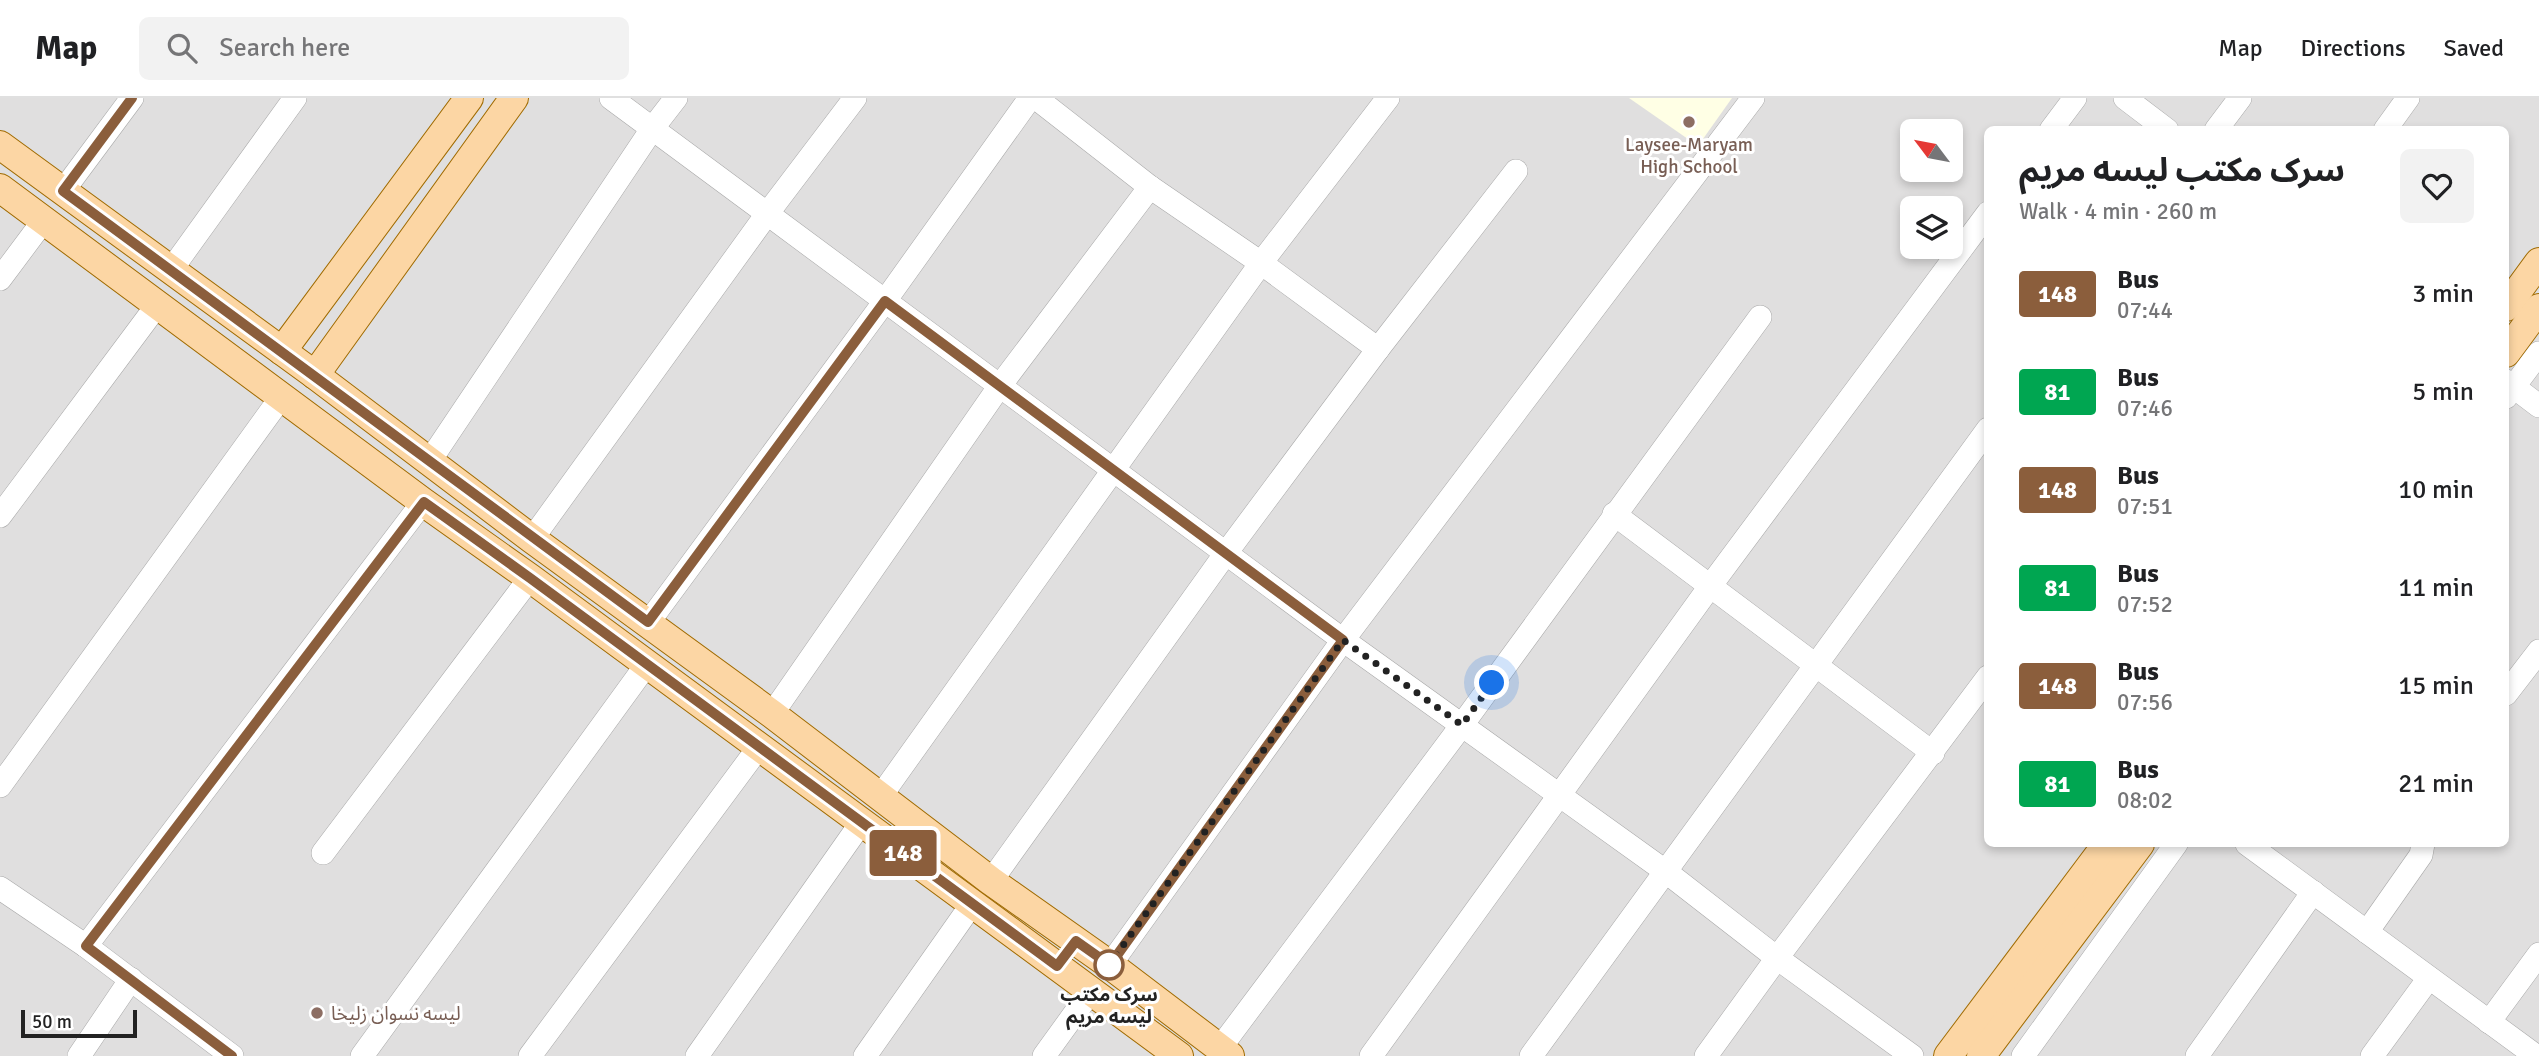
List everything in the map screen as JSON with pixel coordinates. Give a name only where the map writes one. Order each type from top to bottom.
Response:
[{"type":"main road","points":[[282,351],[469,98]]},
{"type":"main road","points":[[315,375],[514,98]]},
{"type":"main road","points":[[0,145],[315,375],[532,539],[772,714],[990,881],[1110,965],[1225,1052]]},
{"type":"main road","points":[[0,188],[1179,1056]]},
{"type":"main road","points":[[2509,303],[2539,262]]},
{"type":"main road","points":[[2509,349],[2539,308]]},
{"type":"main road","points":[[1948,1056],[2105,847]]},
{"type":"main road","points":[[1981,1056],[2138,847]]},
{"type":"main road","points":[[1057,966],[1076,941]]},
{"type":"main road","points":[[1130,1020],[1149,995]]},
{"type":"street","points":[[63,191],[132,98]]},
{"type":"street","points":[[171,270],[295,98]]},
{"type":"street","points":[[611,98],[1343,640],[1665,870],[1777,958],[1912,1056]]},
{"type":"street","points":[[429,462],[652,129],[676,98]]},
{"type":"street","points":[[532,539],[767,214],[855,98]]},
{"type":"street","points":[[648,622],[885,301],[1030,98]]},
{"type":"street","points":[[1036,98],[1150,187],[1261,263],[1378,349]]},
{"type":"street","points":[[880,797],[1261,263],[1388,98]]},
{"type":"street","points":[[1110,965],[1343,640],[1753,98]]},
{"type":"street","points":[[2054,126],[2075,98]]},
{"type":"street","points":[[2124,98],[2162,126]]},
{"type":"street","points":[[2219,126],[2240,98]]},
{"type":"street","points":[[2388,126],[2408,98]]},
{"type":"street","points":[[990,881],[1226,553],[1378,349],[1516,171]]},
{"type":"street","points":[[772,714],[999,387],[1150,187]]},
{"type":"street","points":[[1371,1056],[1711,585],[1984,218]]},
{"type":"street","points":[[0,279],[44,220]]},
{"type":"street","points":[[0,516],[158,304]]},
{"type":"street","points":[[1225,1052],[1614,514],[1760,317]]},
{"type":"street","points":[[2539,353],[2509,388],[2539,406]]},
{"type":"street","points":[[0,786],[282,396]]},
{"type":"street","points":[[1531,1056],[1984,434]]},
{"type":"street","points":[[86,946],[424,502]]},
{"type":"street","points":[[1614,514],[1933,753]]},
{"type":"street","points":[[323,853],[530,578]]},
{"type":"street","points":[[2509,690],[2539,651]]},
{"type":"street","points":[[362,1056],[647,664]]},
{"type":"street","points":[[1706,1056],[1984,683]]},
{"type":"street","points":[[530,1056],[759,747]]},
{"type":"street","points":[[697,1056],[861,822]]},
{"type":"street","points":[[2023,1056],[2174,847]]},
{"type":"street","points":[[2251,847],[2536,1056]]},
{"type":"street","points":[[2367,932],[2421,855],[2422,847]]},
{"type":"street","points":[[0,888],[86,946],[232,1056]]},
{"type":"street","points":[[2197,1056],[2313,892]]},
{"type":"street","points":[[865,1056],[972,904]]},
{"type":"street","points":[[2489,1022],[2539,954]]},
{"type":"street","points":[[2372,1056],[2430,978]]},
{"type":"street","points":[[79,1056],[131,979]]},
{"type":"street","points":[[1044,1056],[1091,991]]},
{"type":"shaded area","points":[[0,98],[2539,98],[2539,1056],[0,1056]]},
{"type":"shaded area","name":"Laysee-Maryam High School","points":[[1629,98],[1732,98],[1698,146]]},
{"type":"bus line","name":"148","points":[[132,98],[63,191],[648,622],[885,301],[1343,640],[1110,965],[1076,941],[1057,966],[424,502],[86,946],[232,1056]]},
{"type":"place","name":"Laysee-Maryam High School","points":[[1689,122]]},
{"type":"place","name":"سرک مکتب لیسه مریم","points":[[1109,965]]},
{"type":"place","name":"لیسه نسوان زلیخا","points":[[317,1013]]},
{"type":"route","points":[[1109,965],[1343,640],[1462,725],[1492,683]]}]
